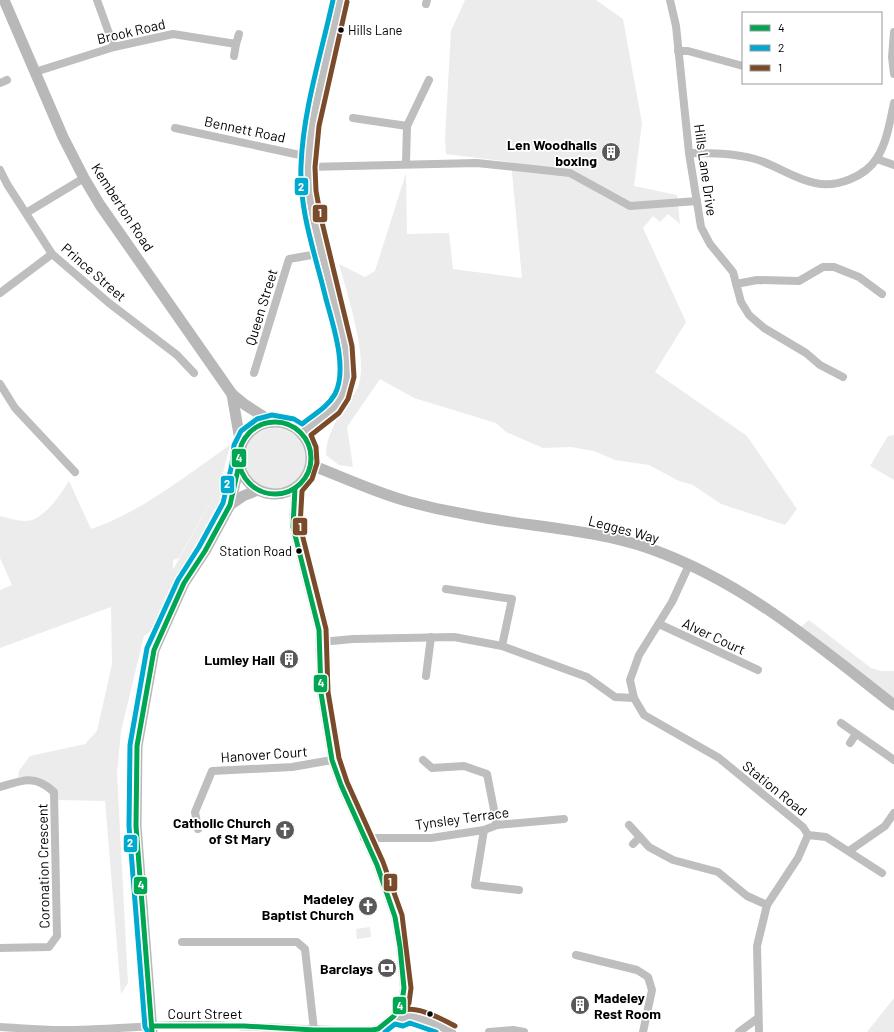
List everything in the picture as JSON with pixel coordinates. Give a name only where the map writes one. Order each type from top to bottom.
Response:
[{"type":"street","name":"Kemberton Road","points":[[4,0],[63,137],[100,205],[232,394],[244,404],[272,422]]},
{"type":"street","points":[[97,0],[114,47]]},
{"type":"street","points":[[302,433],[332,409],[342,396],[347,377],[345,347],[322,253],[310,192],[308,167],[312,125],[340,0]]},
{"type":"street","name":"Hills Lane Drive","points":[[670,0],[676,26],[689,153],[701,227],[710,244],[733,272],[744,309],[754,320],[806,354],[820,365],[843,377]]},
{"type":"street","points":[[894,32],[892,57],[894,74]]},
{"type":"street","name":"Brook Road","points":[[34,72],[114,47],[173,34],[236,44]]},
{"type":"street","points":[[234,56],[239,34]]},
{"type":"street","points":[[678,51],[700,54],[742,66]]},
{"type":"street","points":[[406,163],[407,126],[429,80]]},
{"type":"street","points":[[689,153],[719,153],[756,159],[804,180],[826,184],[840,183],[850,180],[877,159],[888,132],[894,103]]},
{"type":"street","points":[[353,118],[407,126]]},
{"type":"street","name":"Bennett Road","points":[[175,128],[309,157]]},
{"type":"street","points":[[877,159],[894,165]]},
{"type":"street","points":[[308,167],[406,163],[477,163],[570,173],[630,206],[697,200]]},
{"type":"street","name":"Prince Street","points":[[0,170],[52,254],[109,303],[177,355],[194,374]]},
{"type":"street","points":[[26,213],[84,178]]},
{"type":"street","name":"Queen Street","points":[[254,374],[289,259],[322,253]]},
{"type":"street","points":[[0,293],[52,254]]},
{"type":"street","points":[[736,284],[756,280],[799,281],[823,267],[834,267],[859,276],[882,294]]},
{"type":"street","points":[[0,384],[15,408],[75,472]]},
{"type":"street","name":"Kemberton Road","points":[[232,394],[241,446]]},
{"type":"street","points":[[152,1029],[136,826],[138,746],[154,650],[184,583],[205,551],[230,505],[239,465],[241,446],[252,430],[260,425],[272,422],[292,426],[302,433],[308,443],[311,455],[311,465],[306,478],[295,488],[283,494],[268,494],[250,485],[243,476],[239,465]]},
{"type":"street","name":"Legges Way","points":[[311,465],[411,502],[465,514],[608,537],[650,549],[689,565],[770,609],[894,705]]},
{"type":"street","points":[[295,488],[293,527],[321,642],[321,693],[332,760],[364,838],[377,865],[395,917],[404,988],[402,1002],[394,1016],[403,1019],[409,1016],[431,1022],[452,1032]]},
{"type":"street","points":[[230,505],[243,496],[258,490]]},
{"type":"street","name":"Station Road","points":[[689,565],[672,602],[639,655],[630,680],[634,698],[644,715],[719,758],[804,827],[808,835],[798,858],[767,905],[757,946],[758,1032]]},
{"type":"street","points":[[446,589],[512,599],[502,646]]},
{"type":"street","name":"Alver Court","points":[[659,624],[758,670]]},
{"type":"street","points":[[426,676],[431,637]]},
{"type":"street","points":[[321,642],[454,637],[502,646],[587,677],[615,697],[634,698]]},
{"type":"street","points":[[841,723],[894,760]]},
{"type":"street","points":[[850,743],[856,734]]},
{"type":"street","name":"Hanover Court","points":[[198,829],[195,812],[212,771],[292,767],[332,760]]},
{"type":"street","points":[[423,760],[432,768],[464,766],[487,774],[497,825]]},
{"type":"street","name":"Coronation Crescent","points":[[0,787],[22,780],[44,783],[54,792],[57,936],[49,948],[0,948]]},
{"type":"street","points":[[849,852],[885,826],[894,813]]},
{"type":"street","name":"Tynsley Terrace","points":[[364,838],[431,838],[484,830],[497,825],[564,819]]},
{"type":"street","points":[[629,825],[649,847],[673,860],[718,872],[747,896],[767,905]]},
{"type":"street","points":[[484,830],[476,885],[519,890]]},
{"type":"street","points":[[808,835],[826,837],[882,873]]},
{"type":"street","points":[[633,844],[640,837]]},
{"type":"street","points":[[182,942],[297,942],[305,949],[314,1030]]},
{"type":"street","points":[[576,955],[637,970],[648,977],[652,990],[643,1032]]},
{"type":"street","points":[[402,1002],[407,1007],[409,1016]]},
{"type":"street","name":"Court Street","points":[[0,1027],[60,1030],[244,1026],[314,1030],[372,1030],[378,1029],[394,1016]]},
{"type":"street","points":[[739,1032],[758,1018]]},
{"type":"street","points":[[489,1032],[513,1030],[524,1032]]},
{"type":"shaded area","points":[[465,0],[596,0],[623,19],[642,123],[634,186],[677,195],[680,224],[668,214],[660,222],[653,216],[643,228],[686,322],[655,372],[747,436],[797,509],[785,525],[721,504],[693,485],[679,481],[649,465],[615,460],[594,451],[571,447],[543,448],[506,432],[496,423],[414,398],[380,379],[347,427],[353,467],[339,465],[326,455],[326,448],[333,427],[357,389],[361,375],[361,360],[356,326],[339,264],[365,277],[375,271],[406,173],[407,234],[449,233],[453,269],[522,278],[511,162],[446,154],[445,138],[451,31]]},
{"type":"shaded area","points":[[275,428],[287,431],[297,437],[303,447],[306,459],[303,471],[297,481],[287,487],[275,490],[263,487],[253,481],[247,471],[244,459],[247,447],[253,437],[263,431]]},
{"type":"shaded area","points":[[894,435],[894,480],[870,466],[888,436]]},
{"type":"shaded area","points":[[230,445],[220,485],[179,558],[173,560],[173,570],[219,487],[223,488],[218,515],[182,572],[157,627],[144,636],[121,731],[117,773],[128,983],[121,994],[105,801],[57,800],[56,790],[44,780],[18,777],[19,771],[30,756],[85,744],[97,731],[112,664],[111,607],[0,648],[0,590],[12,585],[0,558],[0,516],[24,521],[32,520],[38,517],[49,509],[69,481],[91,529],[109,522],[145,503]]},
{"type":"shaded area","points":[[809,620],[871,668],[881,671],[894,671],[894,698],[801,627]]},
{"type":"shaded area","points":[[370,927],[371,937],[357,939],[356,929]]},
{"type":"shaded area","points":[[894,998],[894,1032],[867,1032]]},
{"type":"transit line","name":"2","points":[[148,1032],[145,1027],[129,826],[130,745],[147,648],[178,580],[199,547],[223,503],[232,464],[234,445],[241,431],[257,419],[272,415],[294,419],[302,424],[332,399],[339,384],[340,360],[338,347],[305,217],[301,183],[302,145],[305,124],[313,83],[333,0]]},
{"type":"transit line","name":"1","points":[[347,2],[319,126],[315,167],[316,191],[321,218],[352,346],[354,377],[348,399],[339,413],[311,435],[316,447],[317,463],[312,479],[302,491],[300,526],[326,629],[328,692],[339,758],[347,782],[383,862],[402,915],[411,988],[409,1003],[405,1010],[410,1009],[423,1012],[438,1017],[455,1026]]},
{"type":"transit line","name":"4","points":[[275,422],[295,428],[305,438],[311,458],[305,478],[295,488],[275,494],[255,488],[245,478],[239,458],[245,438],[255,428],[275,422]]},
{"type":"transit line","name":"4","points":[[152,1032],[136,826],[137,746],[154,650],[184,583],[205,551],[230,505],[239,465]]},
{"type":"transit line","name":"4","points":[[152,1026],[244,1026],[314,1030],[372,1030],[378,1029],[394,1016],[402,1001],[404,988],[395,917],[377,865],[341,785],[332,760],[321,693],[319,630],[293,527],[295,488]]},
{"type":"transit line","name":"2","points":[[385,1032],[395,1024],[403,1026],[410,1023],[436,1032]]},
{"type":"place","name":"Hills Lane","points":[[341,30]]},
{"type":"place","name":"Len Woodhalls boxing","points":[[611,152]]},
{"type":"place","name":"Station Road","points":[[299,551]]},
{"type":"place","name":"Lumley Hall","points":[[289,659]]},
{"type":"place","name":"Catholic Church of St Mary","points":[[285,830]]},
{"type":"place","name":"Madeley Baptist Church","points":[[368,906]]},
{"type":"place","name":"Barclays","points":[[387,968]]},
{"type":"place","name":"Madeley Rest Room","points":[[580,1005]]}]
